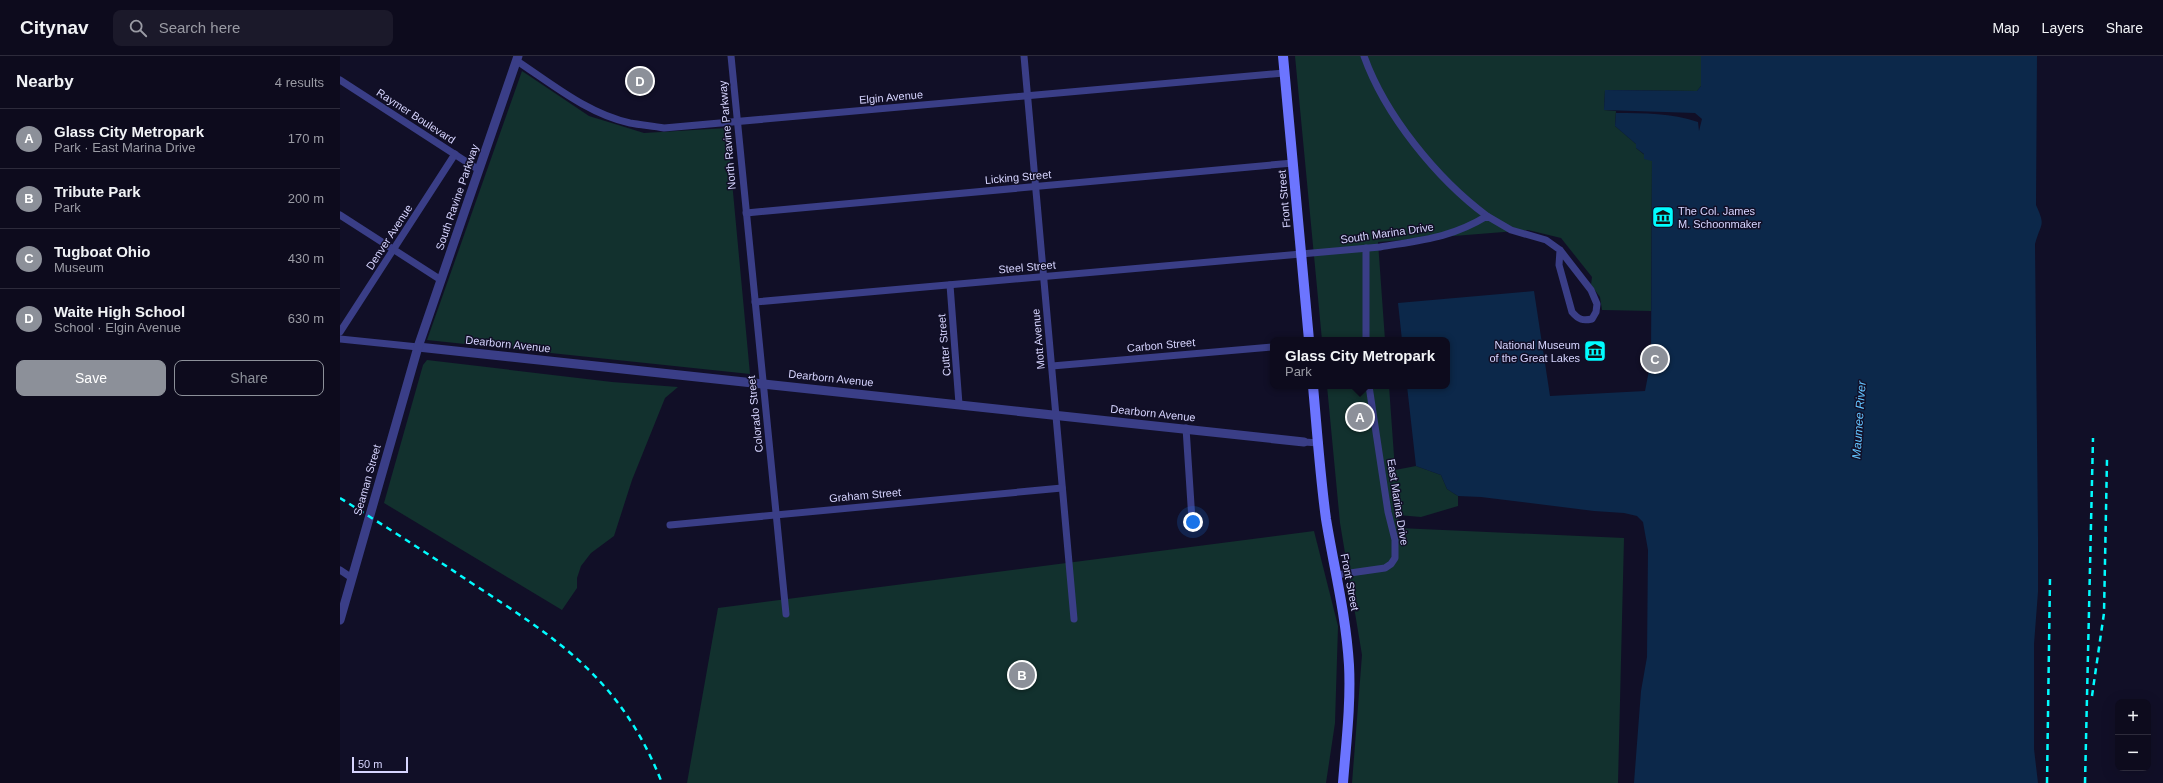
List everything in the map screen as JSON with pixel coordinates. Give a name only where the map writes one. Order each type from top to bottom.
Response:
[{"type":"main road","name":"Front Street","points":[[1283,56],[1309,337]]},
{"type":"main road","name":"Front Street","points":[[1313,389],[1322,494],[1345,618],[1349,666],[1349,695],[1343,783]]},
{"type":"street","name":"North Ravine Parkway","points":[[731,56],[746,213]]},
{"type":"street","name":"Mott Avenue","points":[[1024,56],[1074,619]]},
{"type":"street","points":[[1364,56],[1376,83],[1404,130],[1430,163],[1487,216],[1511,230],[1539,237],[1552,243],[1560,250],[1591,290],[1597,304],[1596,312],[1592,318],[1584,321],[1577,318],[1572,312],[1560,264],[1560,250]]},
{"type":"street","name":"Elgin Avenue","points":[[515,58],[580,102],[600,112],[631,123],[664,128],[1284,73]]},
{"type":"street","name":"South Ravine Parkway","points":[[418,347],[479,170],[515,58]]},
{"type":"street","name":"Raymer Boulevard","points":[[340,80],[479,170]]},
{"type":"street","name":"Denver Avenue","points":[[340,332],[455,154]]},
{"type":"street","name":"Licking Street","points":[[746,213],[1293,163]]},
{"type":"street","name":"Colorado Street","points":[[746,213],[786,614]]},
{"type":"street","points":[[340,215],[441,280]]},
{"type":"street","name":"South Marina Drive","points":[[1300,254],[1366,248],[1439,238],[1468,228],[1487,216]]},
{"type":"street","points":[[1366,248],[1366,337]]},
{"type":"street","name":"Steel Street","points":[[755,302],[1300,254]]},
{"type":"street","name":"Cutter Street","points":[[950,285],[960,404]]},
{"type":"street","name":"Dearborn Avenue","points":[[340,339],[1186,428],[1319,444]]},
{"type":"street","name":"Carbon Street","points":[[1052,366],[1270,346]]},
{"type":"street","name":"Seaman Street","points":[[340,620],[418,347]]},
{"type":"street","name":"East Marina Drive","points":[[1336,575],[1385,568],[1391,564],[1395,558],[1395,540],[1387,505],[1369,389]]},
{"type":"street","points":[[1186,428],[1192,520]]},
{"type":"street","name":"Graham Street","points":[[670,525],[1062,488]]},
{"type":"street","points":[[340,570],[352,578]]},
{"type":"green space","points":[[1295,56],[1701,56],[1701,86],[1697,91],[1605,90],[1604,110],[1616,111],[1615,126],[1636,144],[1636,148],[1652,161],[1651,311],[1602,310],[1600,297],[1591,285],[1592,277],[1561,238],[1528,230],[1378,242],[1385,337],[1322,337]]},
{"type":"green space","points":[[522,71],[589,116],[644,133],[727,128],[750,374],[427,340]]},
{"type":"green space","points":[[427,360],[612,382],[678,387],[665,398],[632,480],[614,536],[591,553],[581,566],[577,578],[577,588],[562,610],[384,503],[423,365]]},
{"type":"green space","points":[[1327,389],[1389,389],[1395,470],[1416,466],[1441,475],[1447,489],[1458,496],[1458,506],[1421,517],[1398,515],[1399,528],[1624,538],[1618,783],[1352,783],[1362,655],[1340,523]]},
{"type":"green space","points":[[1314,531],[1338,626],[1335,723],[1326,783],[687,783],[718,608]]},
{"type":"water","name":"Maumee River","points":[[1701,56],[2037,56],[2036,205],[2042,221],[2035,244],[2038,592],[2034,644],[2034,749],[2038,783],[1634,783],[1641,691],[1647,657],[1648,550],[1643,522],[1637,516],[1624,513],[1594,511],[1481,497],[1458,496],[1447,489],[1441,475],[1416,466],[1407,389],[1450,389],[1450,337],[1402,337],[1398,303],[1534,291],[1550,396],[1645,391],[1651,360],[1652,161],[1644,159],[1644,154],[1636,148],[1636,144],[1615,126],[1616,113],[1648,113],[1688,119],[1698,122],[1699,131],[1702,119],[1695,113],[1604,110],[1605,90],[1697,91],[1701,86]]},
{"type":"railway","points":[[2085,783],[2093,438]]},
{"type":"railway","points":[[2092,696],[2104,613],[2107,459]]},
{"type":"railway","points":[[340,498],[532,623],[584,665],[607,689],[627,716],[646,747],[662,783]]},
{"type":"railway","points":[[2047,783],[2050,577]]},
{"type":"place","name":"Waite High School","points":[[640,81]]},
{"type":"place","name":"The Col. James M. Schoonmaker","points":[[1663,217]]},
{"type":"place","name":"National Museum of the Great Lakes","points":[[1595,351]]},
{"type":"place","name":"Tugboat Ohio","points":[[1655,359]]},
{"type":"place","name":"Glass City Metropark","points":[[1360,417]]},
{"type":"place","name":"Tribute Park","points":[[1022,675]]}]
